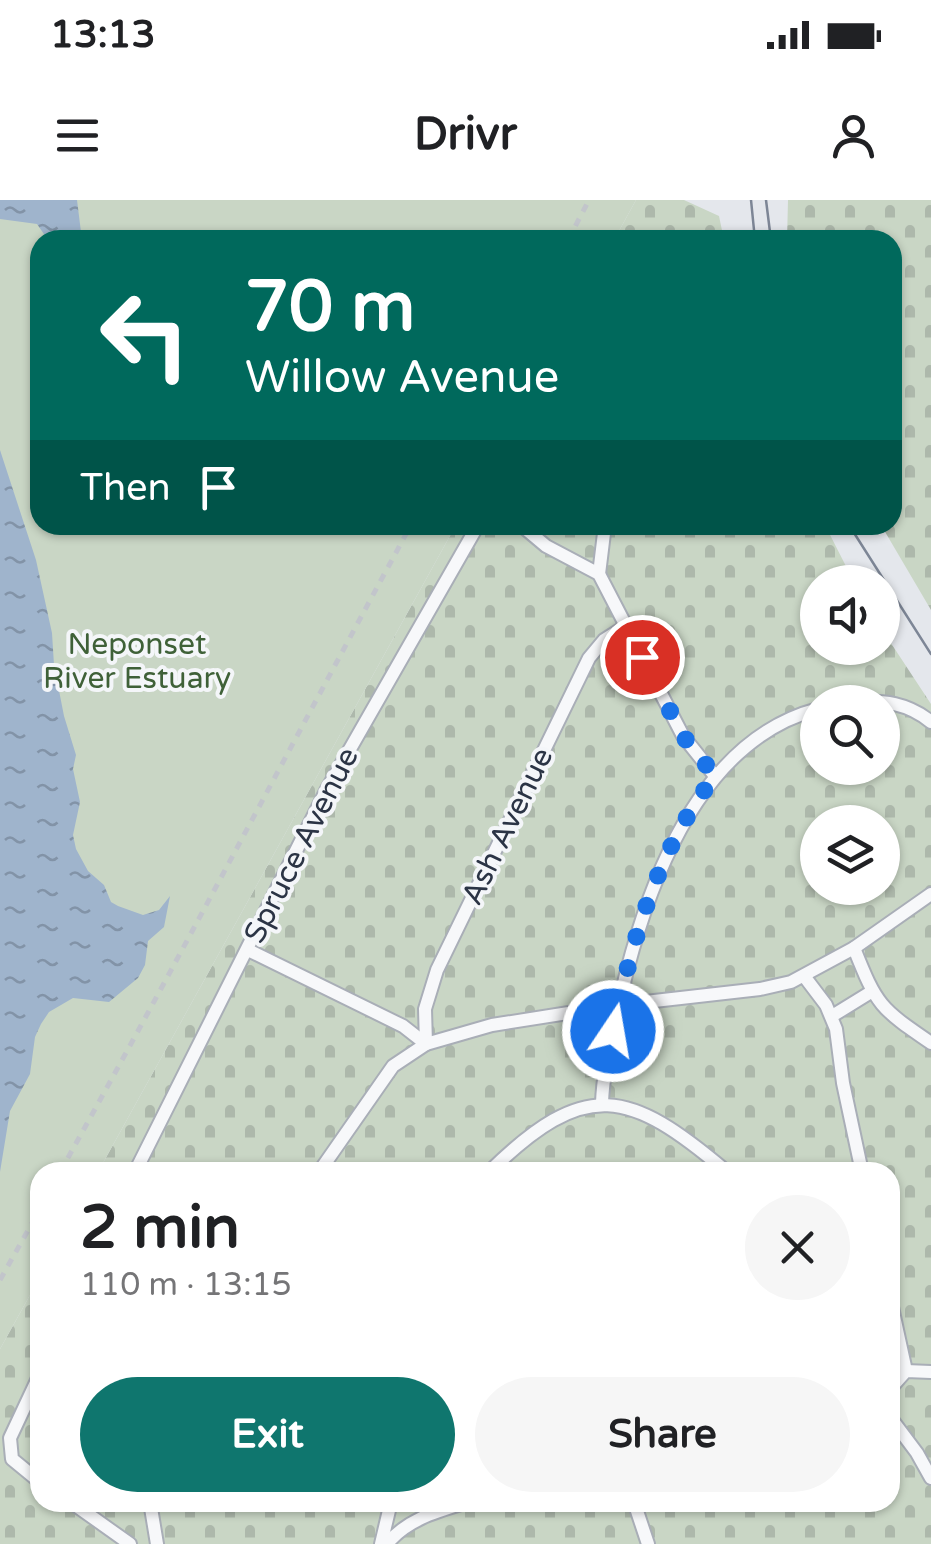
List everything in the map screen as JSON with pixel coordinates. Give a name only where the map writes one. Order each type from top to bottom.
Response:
[{"type":"lane","name":"Spruce Avenue","points":[[141,1162],[338,767],[472,535]]},
{"type":"lane","points":[[533,535],[599,574],[683,736],[715,776]]},
{"type":"lane","points":[[599,574],[605,535]]},
{"type":"lane","name":"Ash Avenue","points":[[426,1044],[425,1009],[437,970],[589,658],[604,640],[626,626]]},
{"type":"lane","points":[[900,705],[931,722]]},
{"type":"lane","points":[[602,1103],[629,956],[649,898],[682,828],[715,776],[738,754],[771,731],[800,717]]},
{"type":"lane","points":[[326,1162],[393,1066],[426,1044],[492,1025],[760,988],[804,976],[854,948],[931,894]]},
{"type":"lane","points":[[854,948],[871,992],[885,1011],[931,1043]]},
{"type":"lane","points":[[248,950],[412,1031],[426,1044]]},
{"type":"lane","points":[[804,976],[832,1016],[860,1162]]},
{"type":"lane","points":[[832,1016],[871,992]]},
{"type":"lane","points":[[502,1162],[548,1124],[576,1109],[602,1103],[628,1107],[659,1120],[713,1162]]},
{"type":"lane","points":[[900,1344],[906,1371]]},
{"type":"lane","points":[[900,1377],[906,1371],[931,1372]]},
{"type":"lane","points":[[30,1395],[10,1438],[6,1462],[30,1476]]},
{"type":"lane","points":[[900,1430],[931,1478]]},
{"type":"lane","points":[[85,1512],[130,1544]]},
{"type":"lane","points":[[152,1512],[157,1544]]},
{"type":"lane","points":[[384,1544],[389,1512]]},
{"type":"lane","points":[[384,1544],[419,1519],[439,1512]]},
{"type":"lane","points":[[637,1512],[648,1544]]},
{"type":"path","points":[[573,230],[589,200]]},
{"type":"path","points":[[66,1162],[406,535]]},
{"type":"path","points":[[0,1280],[30,1226]]},
{"type":"green space","name":"Neponset River Estuary","points":[[0,200],[636,200],[620,230],[30,230],[30,535],[450,535],[104,1162],[30,1162],[30,1295],[0,1349]]},
{"type":"green space","points":[[636,200],[684,200],[719,216],[722,230],[620,230]]},
{"type":"green space","points":[[788,200],[931,200],[931,610],[887,535],[902,535],[902,230],[787,230]]},
{"type":"green space","points":[[450,535],[830,535],[845,565],[800,565],[800,665],[900,665],[900,657],[931,704],[931,1544],[0,1544],[0,1349],[30,1295],[30,1512],[900,1512],[900,1162],[104,1162]]},
{"type":"water","points":[[0,200],[77,200],[81,230],[41,230],[37,224],[0,219]]},
{"type":"water","points":[[0,450],[36,560],[64,716],[76,755],[73,769],[80,802],[73,835],[76,849],[88,871],[104,885],[111,902],[118,906],[143,915],[159,910],[170,896],[164,927],[148,941],[145,965],[138,978],[109,1002],[73,998],[49,1012],[41,1024],[35,1037],[30,1074],[10,1111],[0,1172]]},
{"type":"tram line","points":[[751,200],[754,230]]},
{"type":"tram line","points":[[766,200],[770,230]]},
{"type":"tram line","points":[[855,535],[931,654]]},
{"type":"route","points":[[613,1031],[642,915],[682,828],[715,776],[683,736],[642,657]]}]
